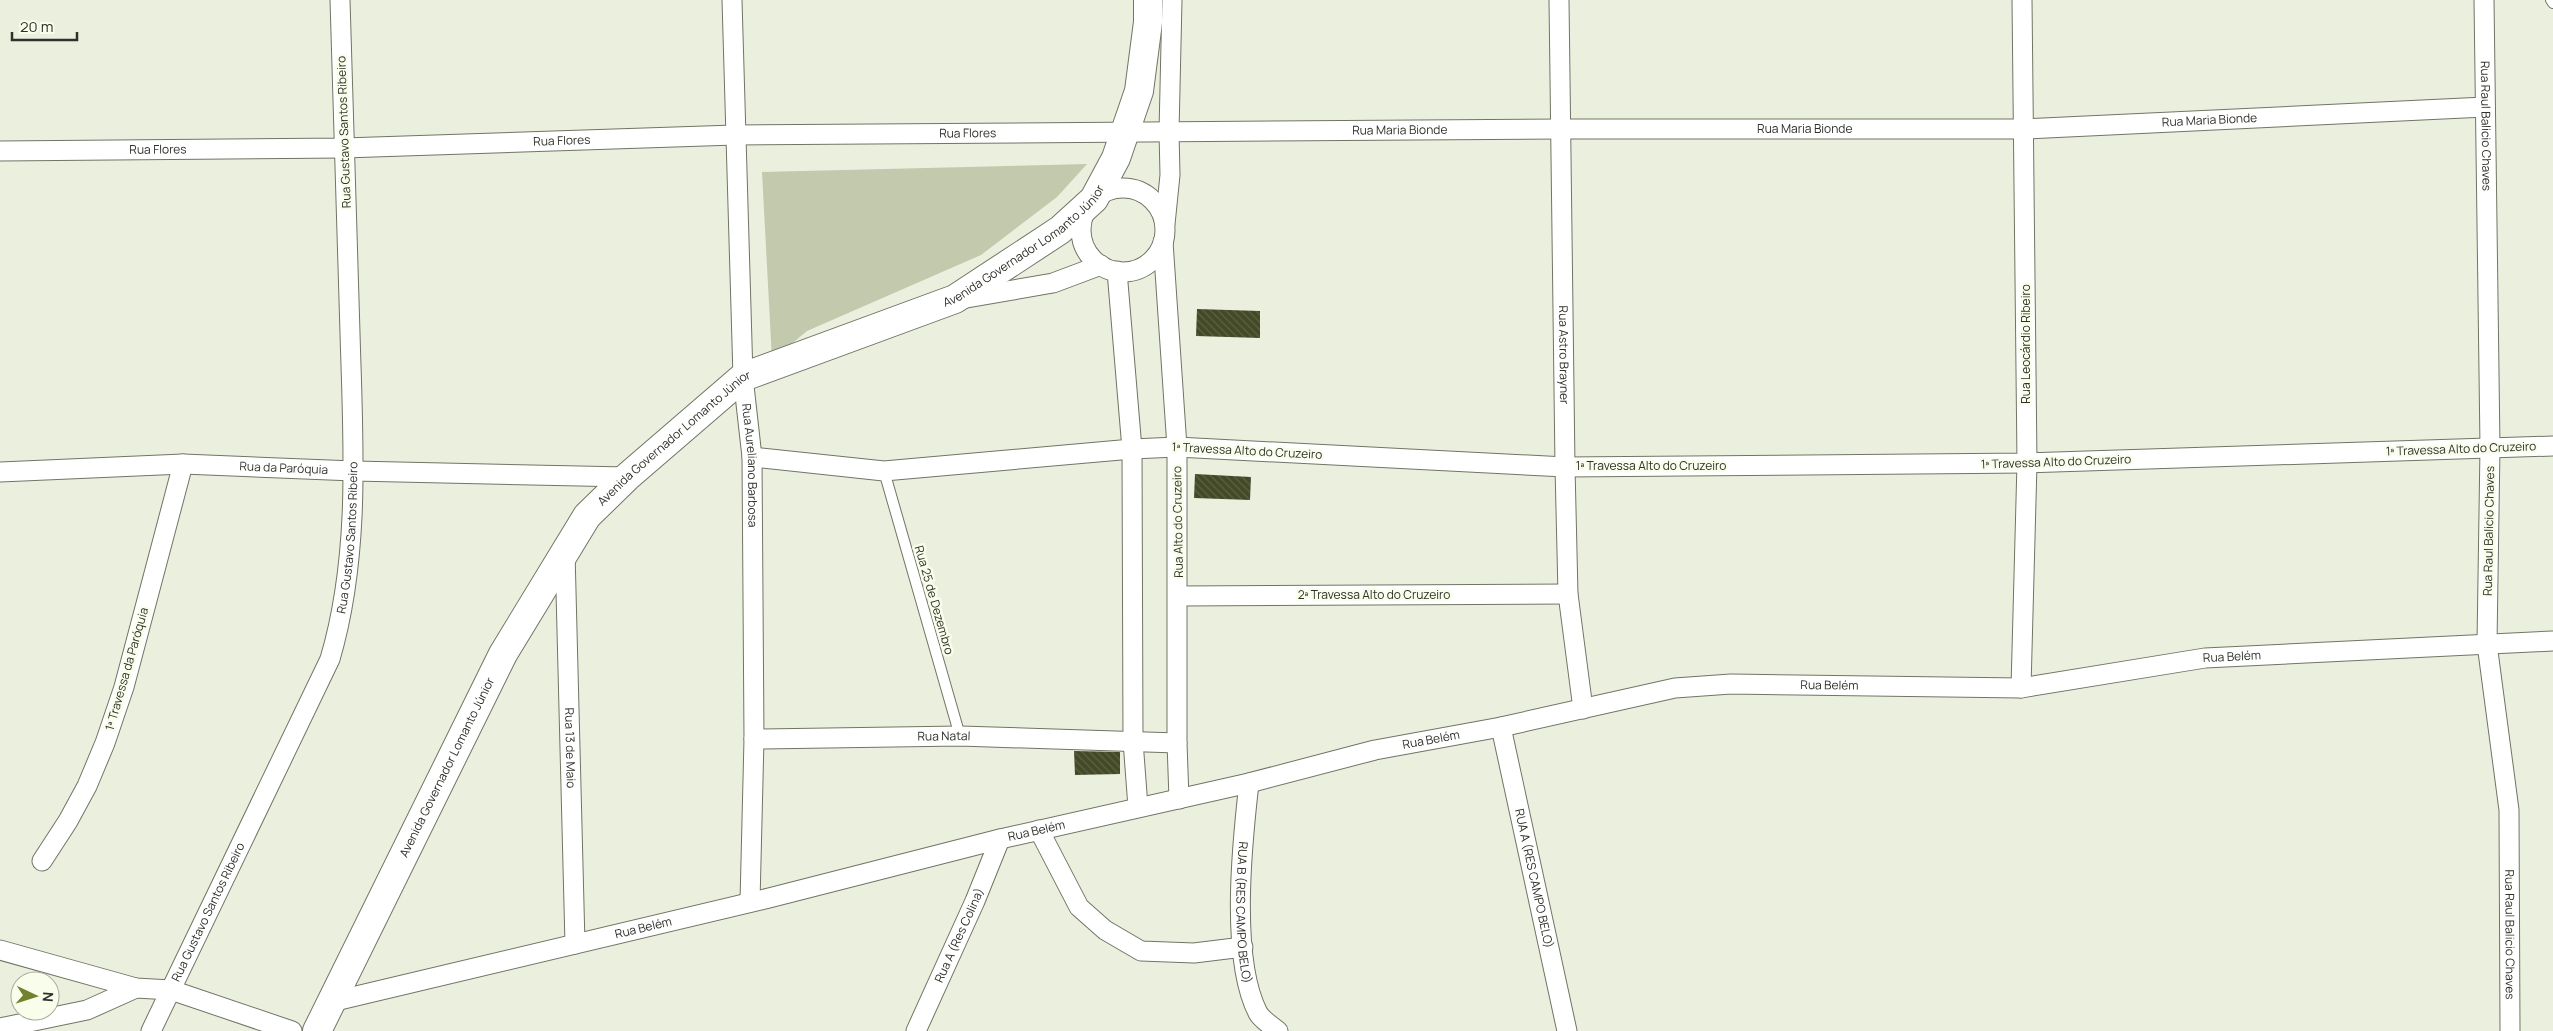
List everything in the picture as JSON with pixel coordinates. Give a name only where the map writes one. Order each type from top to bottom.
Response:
[{"type":"main road","name":"Avenida Governador Lomanto Júnior","points":[[317,1031],[503,654],[587,516],[627,477],[743,378],[955,300],[1060,230],[1094,199],[1116,158],[1139,91],[1148,22],[1148,0]]},
{"type":"street","name":"Rua Gustavo Santos Ribeiro","points":[[151,1031],[330,659],[341,624],[348,574],[354,472],[340,0]]},
{"type":"street","name":"Rua Aureliano Barbosa","points":[[732,0],[743,378],[752,457],[754,739],[750,902]]},
{"type":"street","points":[[955,300],[1052,283],[1109,268],[1140,268],[1150,262],[1164,234],[1170,175],[1172,0]]},
{"type":"street","name":"Rua Astro Brayner","points":[[1559,0],[1568,594],[1583,709]]},
{"type":"street","name":"Rua Leocárdio Ribeiro","points":[[2021,688],[2026,463],[2022,0]]},
{"type":"street","name":"Rua Raul Balicio Chaves","points":[[2484,0],[2490,447],[2487,644],[2509,810],[2510,1031]]},
{"type":"street","name":"Rua Maria Bionde","points":[[1125,132],[1562,129],[2024,129],[2486,107]]},
{"type":"street","name":"Rua Flores","points":[[0,151],[344,148],[735,135],[1125,132]]},
{"type":"street","points":[[1138,807],[1133,741],[1132,449],[1109,268],[1088,252],[1081,234],[1086,210],[1094,199],[1107,191],[1122,188],[1137,190],[1150,198],[1160,210],[1164,234]]},
{"type":"street","name":"Rua Alto do Cruzeiro","points":[[1164,234],[1177,447],[1179,596],[1177,743],[1179,799]]},
{"type":"street","name":"1ª Travessa Alto do Cruzeiro","points":[[752,457],[884,471],[1132,449],[1177,447],[1565,466],[2026,463],[2553,446]]},
{"type":"street","name":"Rua da Paróquia","points":[[0,472],[183,464],[354,472],[627,477]]},
{"type":"street","name":"1ª Travessa da Paróquia","points":[[42,860],[68,822],[87,786],[105,743],[124,687],[183,464]]},
{"type":"street","name":"Rua 13 de Maio","points":[[565,552],[574,944]]},
{"type":"street","name":"2ª Travessa Alto do Cruzeiro","points":[[1179,596],[1568,594]]},
{"type":"street","name":"Rua Belém","points":[[331,1002],[750,902],[1000,839],[1249,783],[1374,750],[1501,727],[1675,688],[1731,684],[2021,688],[2205,658],[2553,641]]},
{"type":"street","name":"RUA A (RES CAMPO BELO)","points":[[1501,727],[1566,1031]]},
{"type":"street","name":"Rua Natal","points":[[754,739],[960,736],[1133,741]]},
{"type":"street","points":[[1133,741],[1177,743]]},
{"type":"street","name":"RUA B (RES CAMPO BELO)","points":[[1249,783],[1241,856],[1243,947],[1247,982],[1259,1015],[1278,1031]]},
{"type":"street","points":[[1039,830],[1080,908],[1105,930],[1141,951],[1194,953],[1243,947]]},
{"type":"street","name":"Rua A (Res Colina)","points":[[916,1031],[976,901],[1000,839]]},
{"type":"street","points":[[0,950],[136,988],[171,990],[292,1031]]},
{"type":"street","points":[[0,1028],[87,1010],[136,988]]},
{"type":"lane","name":"Rua 25 de Dezembro","points":[[884,471],[960,736]]},
{"type":"green space","points":[[1087,164],[1057,197],[981,255],[807,331],[772,360],[762,172]]},
{"type":"building","points":[[1197,309],[1260,311],[1260,338],[1196,336]]},
{"type":"building","points":[[1195,474],[1251,477],[1250,500],[1194,498]]},
{"type":"building","points":[[1074,751],[1120,752],[1120,774],[1075,775]]}]
